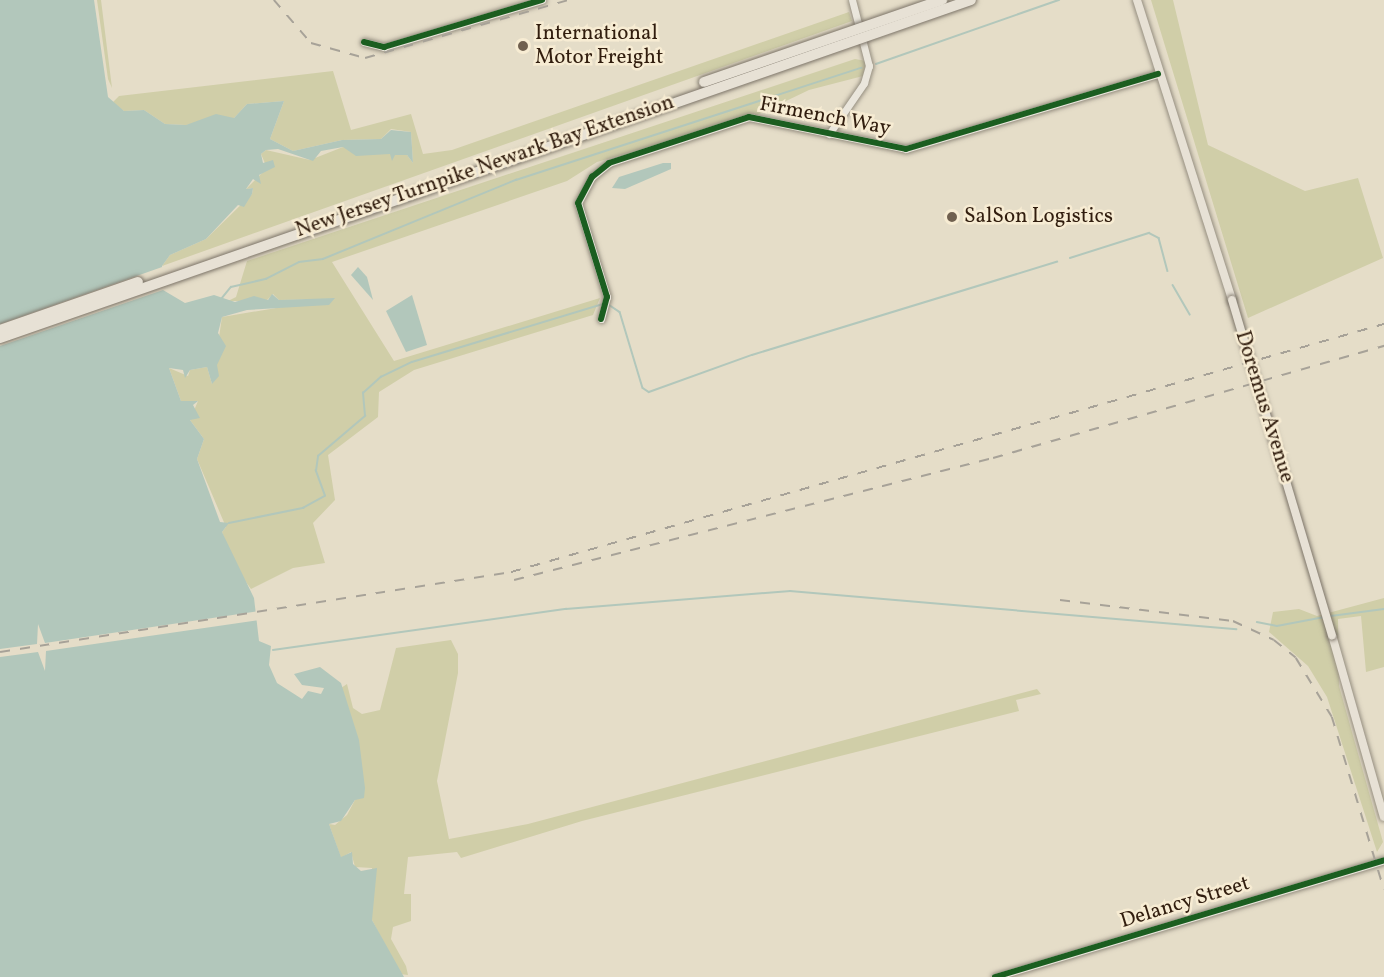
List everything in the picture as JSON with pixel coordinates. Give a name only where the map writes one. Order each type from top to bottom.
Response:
[{"type":"highway","name":"New Jersey Turnpike Newark Bay Extension","points":[[0,330],[942,0]]},
{"type":"highway","name":"New Jersey Turnpike Newark Bay Extension","points":[[0,338],[971,0]]},
{"type":"main road","name":"Doremus Avenue","points":[[1137,0],[1158,74],[1232,300],[1384,817]]},
{"type":"street","points":[[364,42],[384,47],[542,0]]},
{"type":"street","points":[[829,134],[864,83],[869,66],[852,0]]},
{"type":"street","name":"Firmench Way","points":[[601,319],[607,297],[578,203],[592,177],[609,163],[748,117],[906,149],[1158,74]]},
{"type":"street","name":"Delancy Street","points":[[995,977],[1384,860]]},
{"type":"shaded area","points":[[0,0],[94,0],[108,97],[124,111],[144,110],[165,124],[186,125],[216,114],[234,118],[247,104],[284,101],[270,139],[293,151],[342,140],[381,139],[391,130],[411,132],[413,163],[407,155],[395,155],[392,161],[390,154],[356,156],[343,147],[321,151],[313,161],[278,149],[266,150],[261,154],[263,163],[273,160],[275,167],[259,175],[261,184],[253,179],[246,189],[253,188],[252,194],[244,207],[238,205],[206,239],[170,255],[162,266],[163,290],[185,303],[214,295],[235,302],[254,296],[268,300],[272,294],[279,300],[335,298],[329,305],[247,310],[222,317],[218,333],[226,346],[217,365],[219,376],[212,384],[207,367],[190,370],[185,378],[183,370],[169,368],[181,401],[198,401],[193,405],[200,418],[190,420],[204,439],[197,459],[220,522],[229,523],[222,532],[254,598],[259,641],[271,646],[269,665],[277,683],[302,699],[308,691],[321,694],[324,688],[302,685],[294,674],[320,667],[341,683],[359,740],[365,788],[364,798],[355,800],[341,821],[329,824],[341,857],[352,852],[353,864],[361,871],[377,868],[372,920],[404,977],[0,977]]},
{"type":"shaded area","points":[[97,0],[101,0],[112,88],[108,79]]},
{"type":"shaded area","points":[[1151,0],[1173,0],[1208,145],[1305,191],[1358,178],[1383,258],[1248,318]]},
{"type":"shaded area","points":[[849,12],[852,21],[162,266],[170,255],[206,239],[252,194],[253,188],[246,189],[267,168],[261,154],[266,150],[310,160],[343,147],[407,155],[413,163],[411,132],[391,129],[381,139],[342,140],[293,151],[270,139],[284,101],[247,104],[234,118],[186,125],[165,124],[144,110],[124,111],[112,103],[119,96],[333,71],[351,130],[411,114],[423,154],[452,150]]},
{"type":"shaded area","points":[[855,59],[866,61],[863,76],[809,90],[757,115],[597,162],[567,181],[332,262],[394,361],[600,298],[593,315],[414,370],[379,392],[378,417],[328,455],[335,500],[313,523],[325,563],[293,568],[251,589],[233,564],[222,532],[226,527],[197,459],[204,439],[190,420],[198,401],[181,401],[169,368],[188,376],[190,370],[207,367],[212,384],[222,317],[330,299],[279,300],[273,294],[266,301],[228,301],[236,297],[247,261]]},
{"type":"shaded area","points":[[663,163],[671,163],[671,169],[625,189],[612,188],[619,177]]},
{"type":"shaded area","points":[[358,267],[367,277],[373,300],[351,275]]},
{"type":"shaded area","points":[[412,295],[427,345],[406,352],[386,311]]},
{"type":"shaded area","points":[[1384,598],[1384,667],[1366,672],[1361,616],[1338,619],[1339,686],[1383,842],[1377,852],[1327,697],[1308,666],[1269,632],[1273,612],[1299,609],[1317,616]]},
{"type":"shaded area","points":[[451,640],[458,654],[458,673],[437,781],[449,839],[528,824],[1037,689],[1041,694],[1016,700],[1019,711],[582,821],[461,858],[457,852],[408,857],[404,894],[411,894],[411,921],[393,927],[391,939],[406,966],[408,975],[400,974],[372,920],[372,868],[355,867],[351,852],[341,858],[329,824],[335,825],[347,815],[355,800],[353,725],[338,690],[347,684],[353,708],[362,714],[380,710],[396,648]]},
{"type":"pier","points":[[165,266],[166,289],[0,346],[0,324]]},
{"type":"pier","points":[[259,611],[260,620],[46,651],[45,671],[38,652],[0,657],[0,649],[37,644],[38,624],[45,643]]},
{"type":"waterway","points":[[876,64],[1059,0]]},
{"type":"waterway","points":[[222,298],[231,287],[266,279],[299,262],[323,259],[516,180],[861,68]]},
{"type":"waterway","points":[[1070,258],[1149,233],[1159,238],[1168,271]]},
{"type":"waterway","points":[[608,304],[620,312],[643,388],[649,392],[752,355],[1057,262]]},
{"type":"waterway","points":[[1173,285],[1190,315]]},
{"type":"waterway","points":[[229,523],[303,508],[325,496],[316,471],[318,456],[365,416],[363,393],[381,377],[412,362],[603,304]]},
{"type":"waterway","points":[[273,650],[566,609],[790,591],[1236,629]]},
{"type":"waterway","points":[[1331,616],[1384,609]]},
{"type":"waterway","points":[[1257,622],[1277,626],[1324,617]]},
{"type":"railway","points":[[274,0],[311,43],[365,58],[569,0]]},
{"type":"railway","points":[[0,652],[511,572],[1384,324]]},
{"type":"railway","points":[[514,580],[993,458],[1384,346]]},
{"type":"railway","points":[[1060,600],[1233,621],[1274,640],[1296,658],[1332,717],[1384,889]]},
{"type":"cycle path","points":[[364,42],[384,47],[542,0]]},
{"type":"cycle path","points":[[601,319],[607,297],[578,203],[592,177],[609,163],[749,117],[906,149],[1158,74]]},
{"type":"cycle path","points":[[995,977],[1384,860]]},
{"type":"place","name":"International Motor Freight","points":[[523,46]]},
{"type":"place","name":"SalSon Logistics","points":[[952,217]]}]
